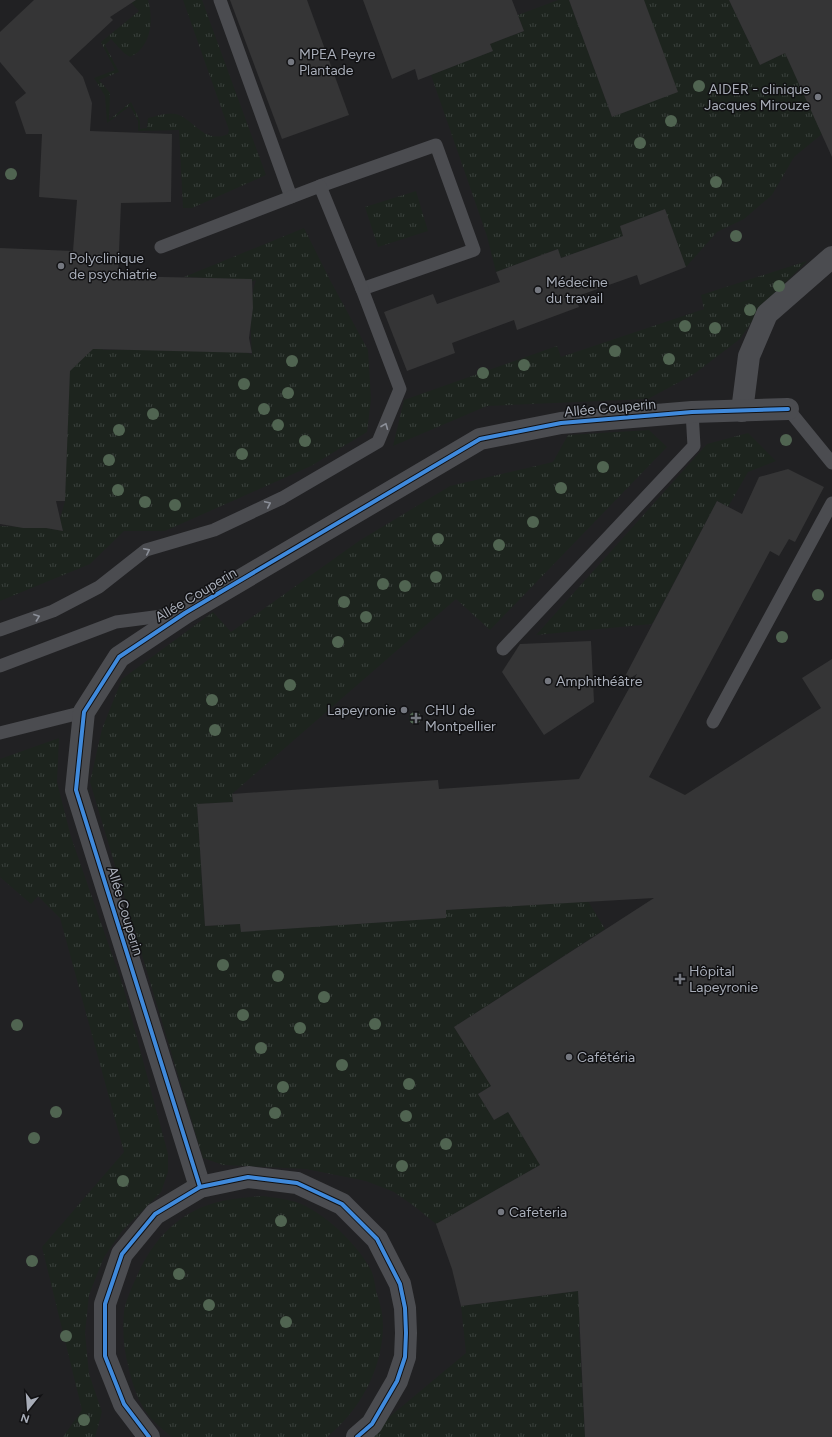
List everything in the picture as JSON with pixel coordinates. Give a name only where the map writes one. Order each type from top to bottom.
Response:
[{"type":"street","points":[[742,411],[749,356],[767,314],[832,257]]},
{"type":"street","name":"Allée Couperin","points":[[200,1187],[76,790],[84,712],[119,657],[185,613],[480,439],[561,423],[692,412],[788,410]]},
{"type":"street","points":[[148,1437],[124,1404],[105,1356],[105,1304],[122,1254],[155,1214],[200,1187],[248,1177],[297,1183],[342,1204],[378,1239],[400,1284],[406,1327],[405,1357],[397,1381],[372,1424],[357,1437]]},
{"type":"lane","points":[[220,0],[291,197]]},
{"type":"lane","points":[[161,247],[320,186],[436,145],[474,250],[362,289]]},
{"type":"lane","points":[[0,630],[53,611],[99,587],[146,550],[214,530],[282,498],[378,442],[400,389],[362,289],[320,186]]},
{"type":"lane","points":[[788,410],[832,463]]},
{"type":"lane","points":[[503,649],[694,446],[692,412]]},
{"type":"lane","points":[[713,722],[832,503]]},
{"type":"lane","points":[[0,666],[116,622],[185,613]]},
{"type":"lane","points":[[0,733],[84,712]]},
{"type":"shaded area","name":"CHU de Montpellier","points":[[0,0],[832,0],[832,1437],[0,1437]]},
{"type":"green space","points":[[129,0],[148,0],[151,16],[149,33],[143,47],[130,57],[124,53],[111,39],[105,45],[119,72],[99,80],[110,93],[109,120],[131,102],[140,121],[140,129],[147,128],[148,118],[162,114],[176,114],[188,120],[205,134],[220,136],[228,134],[229,130],[183,0],[202,0],[266,175],[192,208],[183,208],[179,130],[138,131],[138,121],[130,106],[107,123],[105,96],[94,78],[115,70],[101,42],[139,11]]},
{"type":"green space","points":[[558,0],[569,0],[612,117],[644,0],[729,0],[760,65],[785,53],[822,134],[794,157],[772,195],[744,219],[717,232],[686,267],[665,210],[620,226],[623,236],[561,258],[557,249],[496,272],[487,236],[431,75],[492,51],[490,44],[524,31],[518,15]]},
{"type":"green space","points":[[416,191],[428,231],[378,247],[365,207]]},
{"type":"green space","points":[[304,228],[368,350],[371,399],[367,432],[311,466],[165,531],[124,531],[90,564],[0,601],[0,526],[46,528],[63,531],[60,519],[65,501],[66,378],[68,372],[96,346],[104,350],[232,348],[242,350],[252,355],[251,308],[253,289],[256,280],[245,284],[236,279],[184,277]]},
{"type":"green space","points":[[807,261],[763,305],[740,339],[694,374],[648,399],[487,406],[393,446],[404,400],[557,346],[561,357],[704,309],[701,295]]},
{"type":"green space","points":[[649,430],[667,447],[490,630],[456,599],[232,794],[233,802],[197,804],[205,926],[240,924],[241,931],[446,918],[446,910],[588,901],[605,929],[454,1027],[491,1086],[478,1094],[494,1120],[508,1112],[540,1165],[436,1224],[394,1192],[366,1181],[306,1169],[223,1165],[203,1158],[90,782],[102,729],[122,679],[213,612],[231,632],[359,541],[450,486],[553,462],[568,435]]},
{"type":"green space","points":[[748,433],[776,461],[748,472],[728,507],[717,501],[652,624],[536,635],[707,444]]},
{"type":"green space","points":[[59,738],[57,782],[71,837],[123,986],[168,1154],[168,1172],[161,1192],[122,1231],[104,1257],[89,1295],[85,1333],[89,1374],[102,1412],[95,1437],[63,1437],[82,1410],[42,1247],[124,1152],[60,918],[38,896],[31,904],[0,877],[0,759]]},
{"type":"green space","points":[[263,1196],[296,1202],[318,1214],[347,1238],[368,1265],[374,1278],[383,1322],[382,1343],[374,1374],[359,1402],[350,1414],[327,1437],[172,1437],[147,1413],[135,1390],[126,1355],[123,1334],[124,1312],[129,1295],[141,1267],[158,1240],[182,1218],[200,1208],[218,1202]]},
{"type":"green space","points":[[585,1290],[579,1326],[585,1437],[368,1437],[382,1423],[466,1353],[461,1306]]},
{"type":"building","name":"Polyclinique de psychiatrie","points":[[34,0],[136,0],[110,17],[113,20],[69,61],[83,77],[92,103],[90,131],[172,134],[171,202],[121,203],[118,276],[252,279],[253,308],[249,338],[252,353],[93,349],[70,371],[65,501],[56,501],[63,531],[46,528],[23,528],[0,524],[0,248],[73,251],[77,200],[39,197],[42,134],[26,134],[15,102],[26,93],[0,62],[0,32]]},
{"type":"building","name":"MPEA Peyre Plantade","points":[[230,0],[307,0],[349,115],[282,139]]},
{"type":"building","name":"MPEA Peyre Plantade","points":[[363,0],[512,0],[524,31],[490,44],[493,51],[418,80],[415,69],[392,79]]},
{"type":"building","points":[[569,0],[644,0],[678,92],[612,117]]},
{"type":"building","name":"AIDER - clinique Jacques Mirouze","points":[[729,0],[832,0],[832,157],[785,53],[760,65]]},
{"type":"building","name":"Médecine du travail","points":[[665,209],[686,267],[640,285],[637,275],[575,297],[579,307],[517,330],[514,320],[452,343],[455,353],[407,371],[384,312],[433,294],[437,304],[500,282],[496,272],[558,249],[561,258],[623,236],[620,226]]},
{"type":"building","name":"Hôpital Lapeyronie","points":[[788,469],[824,487],[795,542],[789,539],[779,556],[770,551],[649,777],[685,795],[821,708],[802,678],[832,659],[832,1437],[585,1437],[578,1291],[461,1306],[452,1269],[436,1224],[540,1165],[508,1112],[494,1120],[478,1094],[491,1086],[454,1027],[654,898],[446,910],[446,918],[241,932],[240,924],[205,926],[197,804],[233,802],[232,794],[438,780],[439,789],[579,779],[637,674],[621,684],[717,501],[742,514],[759,477]]},
{"type":"building","name":"Amphithéâtre","points":[[591,641],[594,702],[544,735],[502,672],[520,644]]},
{"type":"cycle path","points":[[200,1187],[76,790],[84,712],[119,657],[185,613],[480,439],[561,423],[692,412],[788,409]]},
{"type":"cycle path","points":[[149,1437],[124,1404],[105,1356],[105,1304],[122,1254],[155,1214],[200,1187],[248,1177],[297,1183],[342,1204],[377,1239],[400,1284],[405,1308],[405,1357],[397,1381],[372,1424],[357,1437]]},
{"type":"place","name":"MPEA Peyre Plantade","points":[[291,62]]},
{"type":"place","name":"AIDER - clinique Jacques Mirouze","points":[[818,97]]},
{"type":"place","name":"Polyclinique de psychiatrie","points":[[61,266]]},
{"type":"place","name":"Médecine du travail","points":[[538,290]]},
{"type":"place","name":"Amphithéâtre","points":[[548,681]]},
{"type":"place","name":"Lapeyronie","points":[[404,710]]},
{"type":"place","name":"CHU de Montpellier","points":[[416,718]]},
{"type":"place","name":"Hôpital Lapeyronie","points":[[680,979]]},
{"type":"place","name":"Cafétéria","points":[[569,1057]]},
{"type":"place","name":"Cafeteria","points":[[501,1212]]}]
